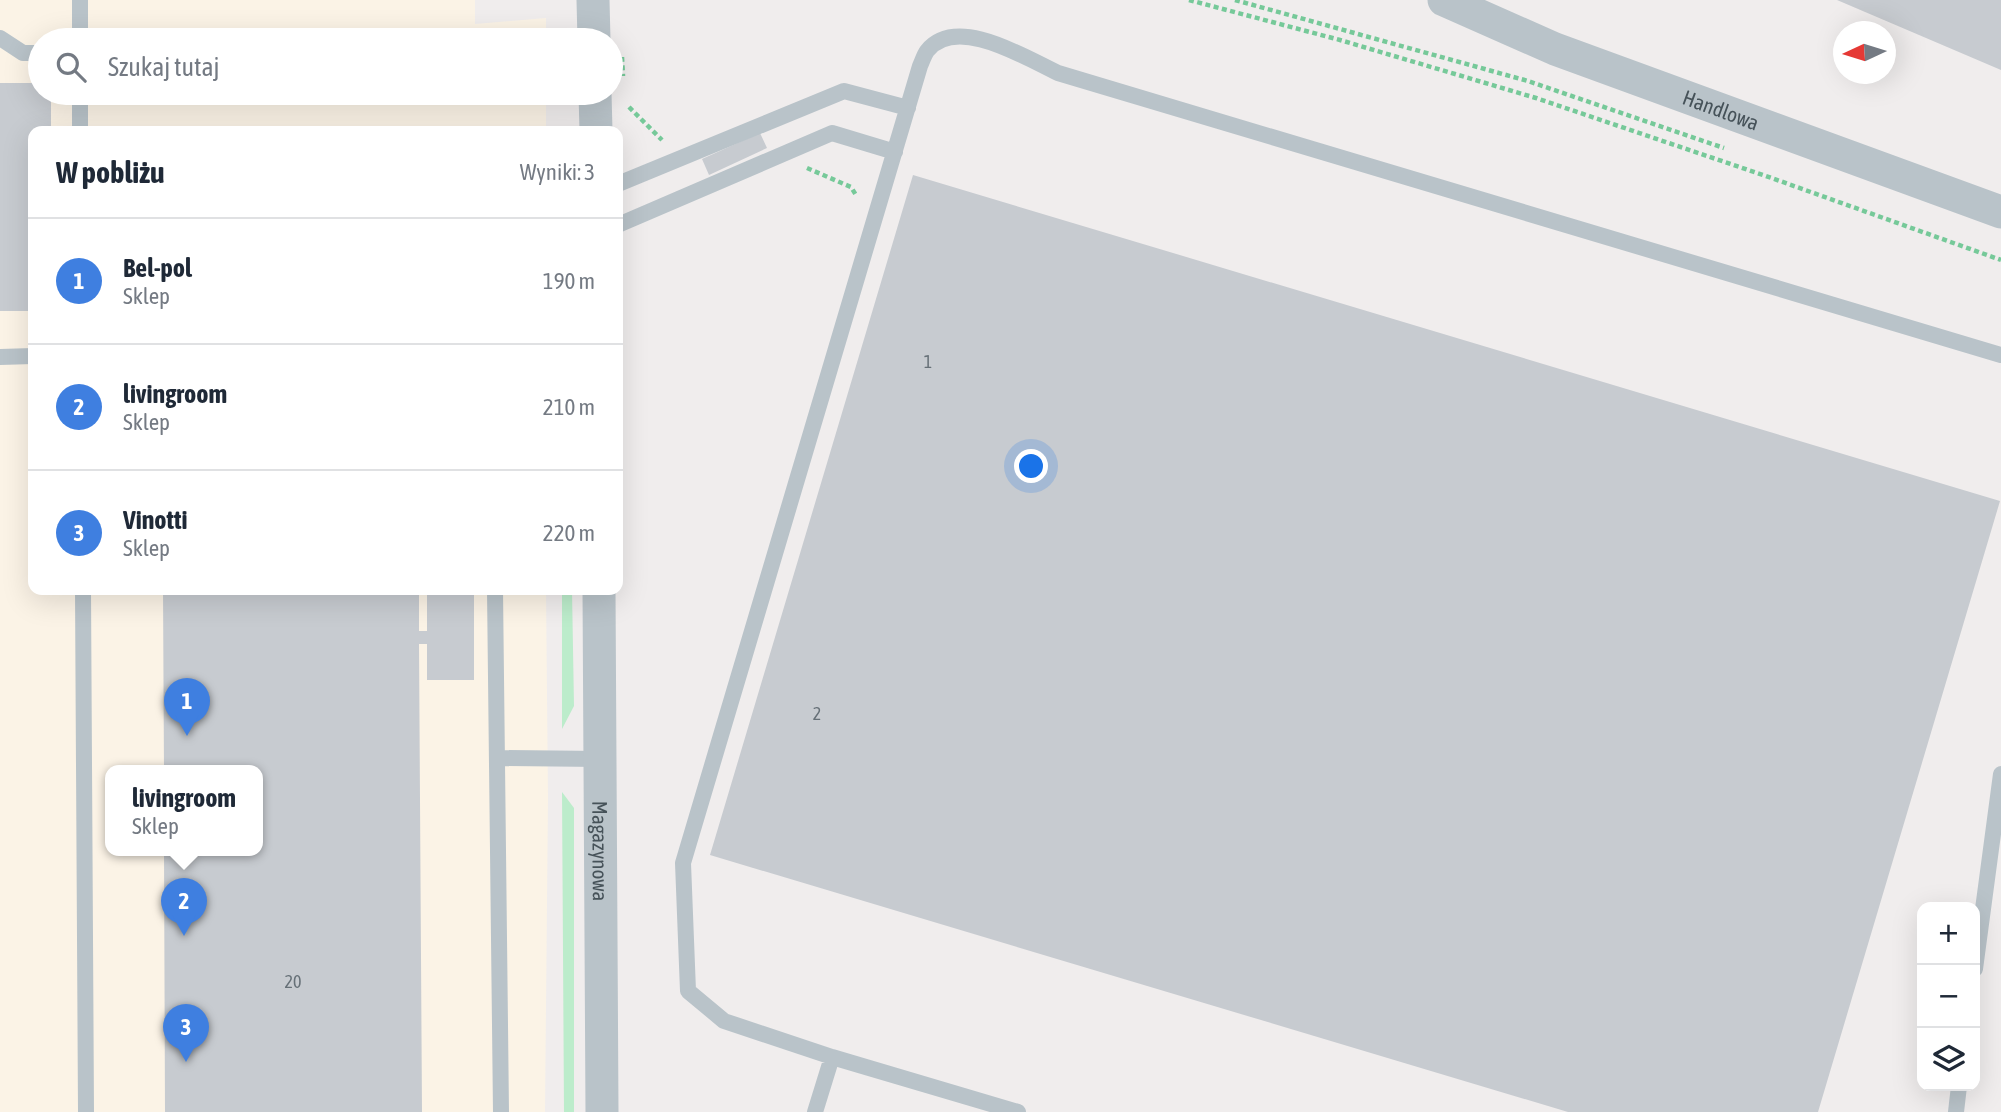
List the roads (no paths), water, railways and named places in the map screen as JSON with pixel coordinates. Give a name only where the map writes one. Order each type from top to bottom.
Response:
[{"type":"street","points":[[593,0],[602,28]]},
{"type":"street","name":"Handlowa","points":[[1444,0],[1555,49],[2001,212]]},
{"type":"street","points":[[598,126],[608,105]]},
{"type":"street","name":"Magazynowa","points":[[599,595],[602,1112]]},
{"type":"lane","points":[[80,0],[80,28]]},
{"type":"lane","points":[[0,38],[23,53],[28,53]]},
{"type":"lane","points":[[1018,1112],[832,1057],[724,1021],[688,991],[683,863],[894,152],[926,53],[934,45],[947,38],[979,38],[1058,73],[2001,355]]},
{"type":"lane","points":[[623,182],[844,91],[908,108]]},
{"type":"lane","points":[[80,105],[80,126]]},
{"type":"lane","points":[[623,223],[832,133],[894,152]]},
{"type":"lane","points":[[0,357],[28,356]]},
{"type":"lane","points":[[83,595],[86,1112]]},
{"type":"lane","points":[[495,595],[500,1112]]},
{"type":"lane","points":[[497,758],[600,759]]},
{"type":"lane","points":[[1976,965],[2001,774]]},
{"type":"lane","points":[[815,1112],[832,1057]]},
{"type":"lane","points":[[1956,1112],[1958,1091]]},
{"type":"place","name":"Bel-pol","points":[[187,736]]},
{"type":"place","name":"livingroom","points":[[184,936]]},
{"type":"place","name":"Vinotti","points":[[186,1062]]}]
